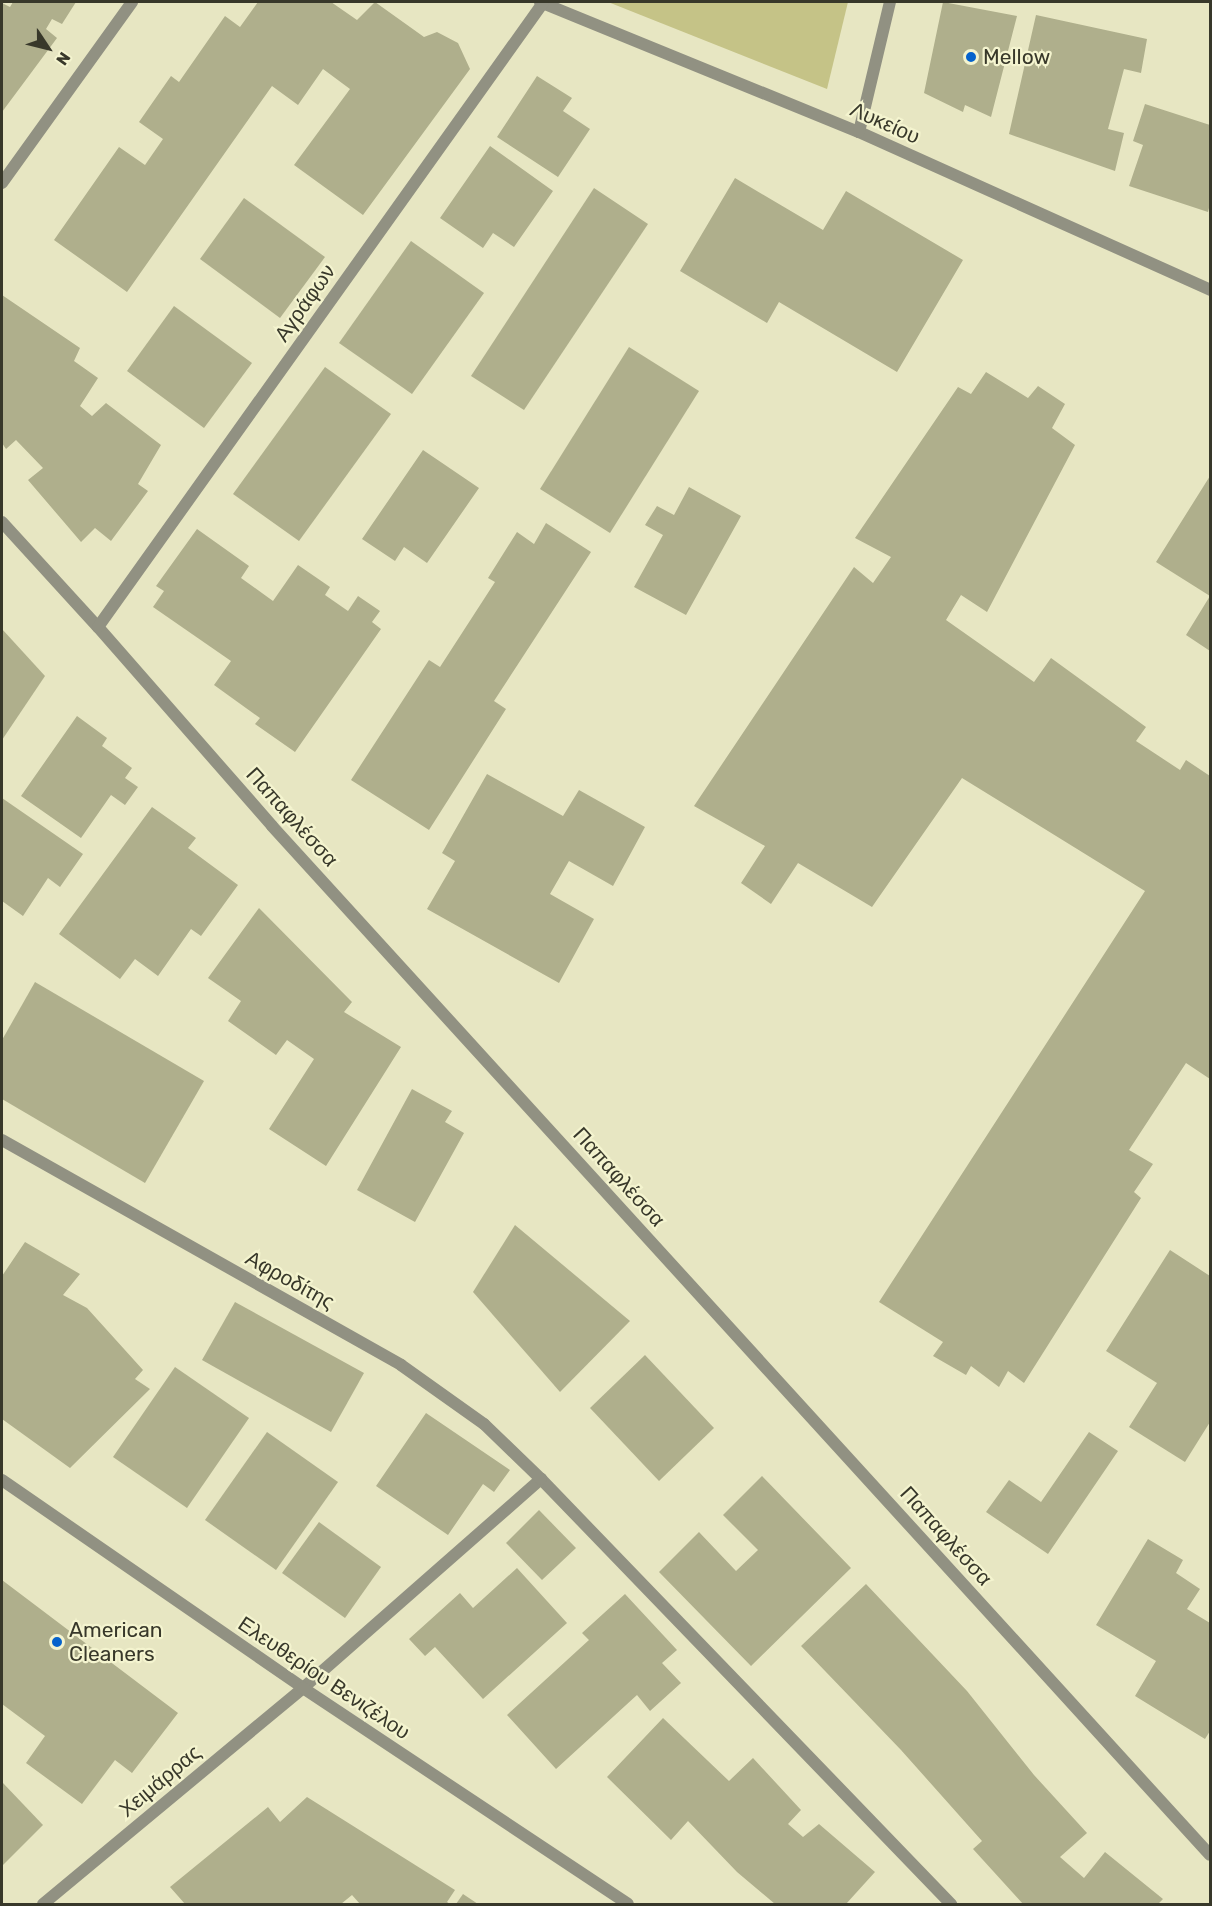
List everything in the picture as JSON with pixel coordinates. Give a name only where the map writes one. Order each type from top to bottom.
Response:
[{"type":"street","points":[[2,183],[132,2]]},
{"type":"street","name":"Λυκείου","points":[[542,2],[859,132],[1210,290]]},
{"type":"street","name":"Αγράφων","points":[[98,627],[542,2]]},
{"type":"street","points":[[859,132],[890,2]]},
{"type":"street","name":"Παπαφλέσσα","points":[[2,522],[98,627],[288,843],[1210,1855]]},
{"type":"street","name":"Αφροδίτης","points":[[2,1140],[401,1365],[484,1424],[542,1479],[951,1905]]},
{"type":"street","name":"Χειμάρρας","points":[[43,1905],[303,1688],[542,1479]]},
{"type":"street","name":"Ελευθερίου Βενιζέλου","points":[[2,1480],[303,1688],[628,1905]]},
{"type":"shaded area","points":[[608,2],[848,2],[827,89]]},
{"type":"building","points":[[13,2],[76,2],[62,24],[52,19],[46,29],[57,38],[2,112],[2,3],[10,7]]},
{"type":"building","points":[[258,2],[331,2],[357,20],[375,2],[424,37],[437,32],[458,43],[470,69],[363,215],[294,165],[350,89],[323,69],[298,105],[272,86],[127,292],[54,240],[119,147],[145,165],[163,139],[139,122],[171,76],[179,82],[225,16],[240,27]]},
{"type":"building","points":[[943,2],[1017,16],[991,117],[965,105],[963,112],[924,93]]},
{"type":"building","points":[[1036,15],[1147,39],[1141,73],[1124,69],[1108,129],[1124,133],[1115,171],[1009,134]]},
{"type":"building","points":[[537,76],[572,98],[563,111],[590,129],[558,177],[497,137]]},
{"type":"building","points":[[1145,104],[1210,125],[1210,204],[1208,212],[1129,186],[1143,145],[1133,141]]},
{"type":"building","points":[[490,146],[553,191],[514,247],[493,233],[483,248],[440,218]]},
{"type":"building","points":[[735,178],[823,230],[846,191],[963,260],[897,372],[779,302],[767,323],[680,271]]},
{"type":"building","points":[[594,188],[648,224],[524,410],[471,376]]},
{"type":"building","points":[[244,198],[325,257],[280,318],[200,259]]},
{"type":"building","points":[[411,241],[484,293],[412,394],[339,343]]},
{"type":"building","points":[[2,295],[80,348],[74,361],[98,378],[80,406],[92,416],[106,403],[161,445],[138,484],[148,491],[111,541],[95,528],[81,542],[28,480],[43,468],[16,440],[6,449],[2,443]]},
{"type":"building","points":[[174,306],[252,363],[204,428],[127,371]]},
{"type":"building","points":[[629,347],[699,391],[610,533],[540,489]]},
{"type":"building","points":[[325,367],[391,414],[299,541],[233,494]]},
{"type":"building","points":[[986,372],[1028,398],[1038,386],[1065,404],[1052,428],[1075,445],[987,612],[961,595],[946,620],[1034,682],[1051,658],[1146,727],[1136,741],[1180,770],[1186,760],[1210,776],[1210,1079],[1186,1063],[1129,1150],[1153,1164],[1134,1192],[1141,1198],[1024,1383],[1008,1371],[999,1387],[971,1366],[966,1375],[933,1356],[943,1342],[879,1302],[1145,891],[962,778],[872,907],[798,863],[771,904],[741,883],[765,846],[694,806],[854,567],[873,583],[891,557],[855,538],[958,387],[971,394]]},
{"type":"building","points":[[423,450],[479,488],[427,563],[404,547],[395,561],[362,539]]},
{"type":"building","points":[[1210,476],[1210,596],[1156,562]]},
{"type":"building","points":[[689,487],[741,516],[686,615],[634,587],[663,535],[645,525],[657,506],[674,515]]},
{"type":"building","points":[[546,523],[591,552],[494,701],[506,709],[429,830],[351,780],[429,660],[440,667],[495,582],[488,578],[517,532],[534,544]]},
{"type":"building","points":[[197,529],[249,566],[241,578],[273,601],[298,565],[330,587],[325,595],[348,611],[358,596],[380,611],[372,622],[381,629],[295,752],[255,724],[260,718],[214,685],[231,661],[153,607],[164,591],[156,586]]},
{"type":"building","points":[[1210,596],[1210,651],[1186,635]]},
{"type":"building","points":[[2,629],[45,676],[2,740]]},
{"type":"building","points":[[77,716],[107,738],[102,746],[132,768],[125,778],[138,787],[125,805],[111,795],[81,838],[21,796]]},
{"type":"building","points":[[487,774],[563,816],[579,790],[645,827],[613,886],[569,861],[550,894],[594,919],[559,983],[427,909],[455,861],[442,853]]},
{"type":"building","points":[[2,798],[83,854],[60,887],[48,878],[23,916],[2,901]]},
{"type":"building","points":[[152,807],[196,838],[188,848],[238,885],[201,936],[191,929],[158,976],[135,959],[120,979],[59,934]]},
{"type":"building","points":[[259,908],[352,1002],[344,1012],[401,1047],[326,1166],[269,1129],[314,1059],[287,1040],[276,1055],[228,1021],[241,1001],[208,978]]},
{"type":"building","points":[[35,982],[204,1081],[145,1183],[2,1099],[2,1040]]},
{"type":"building","points":[[412,1089],[452,1111],[445,1122],[464,1133],[415,1222],[357,1190]]},
{"type":"building","points":[[515,1225],[630,1321],[560,1392],[473,1292]]},
{"type":"building","points":[[25,1242],[80,1274],[63,1295],[87,1308],[143,1370],[135,1379],[150,1389],[70,1468],[2,1419],[2,1276]]},
{"type":"building","points":[[1170,1250],[1210,1276],[1210,1422],[1185,1462],[1129,1427],[1157,1383],[1106,1351]]},
{"type":"building","points":[[235,1302],[364,1373],[331,1432],[202,1360]]},
{"type":"building","points":[[645,1355],[714,1428],[659,1481],[590,1408]]},
{"type":"building","points":[[175,1367],[249,1418],[187,1508],[113,1457]]},
{"type":"building","points":[[426,1413],[510,1470],[494,1492],[483,1484],[448,1535],[376,1486]]},
{"type":"building","points":[[267,1432],[338,1482],[276,1570],[205,1520]]},
{"type":"building","points":[[1089,1432],[1118,1451],[1048,1554],[986,1512],[1009,1480],[1041,1502]]},
{"type":"building","points":[[762,1476],[851,1568],[751,1666],[659,1572],[699,1532],[736,1571],[758,1550],[723,1515]]},
{"type":"building","points":[[539,1510],[576,1548],[542,1580],[506,1543]]},
{"type":"building","points":[[319,1522],[381,1567],[345,1618],[282,1573]]},
{"type":"building","points":[[1148,1539],[1183,1560],[1176,1573],[1200,1589],[1187,1609],[1210,1623],[1210,1731],[1205,1739],[1135,1696],[1156,1661],[1096,1625]]},
{"type":"building","points":[[517,1568],[567,1623],[483,1699],[435,1647],[425,1656],[409,1639],[460,1593],[473,1608]]},
{"type":"building","points":[[2,1580],[178,1713],[132,1773],[115,1760],[82,1804],[26,1763],[45,1736],[2,1704]]},
{"type":"building","points":[[866,1584],[967,1691],[1034,1775],[1087,1833],[1060,1857],[1084,1878],[1105,1852],[1163,1899],[1158,1904],[1023,1904],[973,1849],[982,1841],[901,1750],[801,1646]]},
{"type":"building","points":[[625,1594],[677,1650],[662,1663],[681,1683],[650,1711],[637,1695],[556,1769],[507,1715],[589,1640],[582,1633]]},
{"type":"building","points":[[663,1718],[729,1781],[753,1758],[801,1810],[788,1824],[803,1837],[819,1824],[875,1872],[846,1904],[775,1904],[737,1872],[688,1821],[671,1840],[607,1777]]},
{"type":"building","points":[[2,1782],[43,1825],[2,1866]]},
{"type":"building","points":[[307,1797],[455,1890],[447,1902],[450,1904],[360,1904],[352,1895],[341,1904],[185,1904],[170,1887],[268,1807],[280,1822]]},
{"type":"building","points":[[463,1894],[478,1904],[456,1904]]},
{"type":"place","name":"Mellow","points":[[971,57]]},
{"type":"place","name":"American Cleaners","points":[[57,1642]]}]
